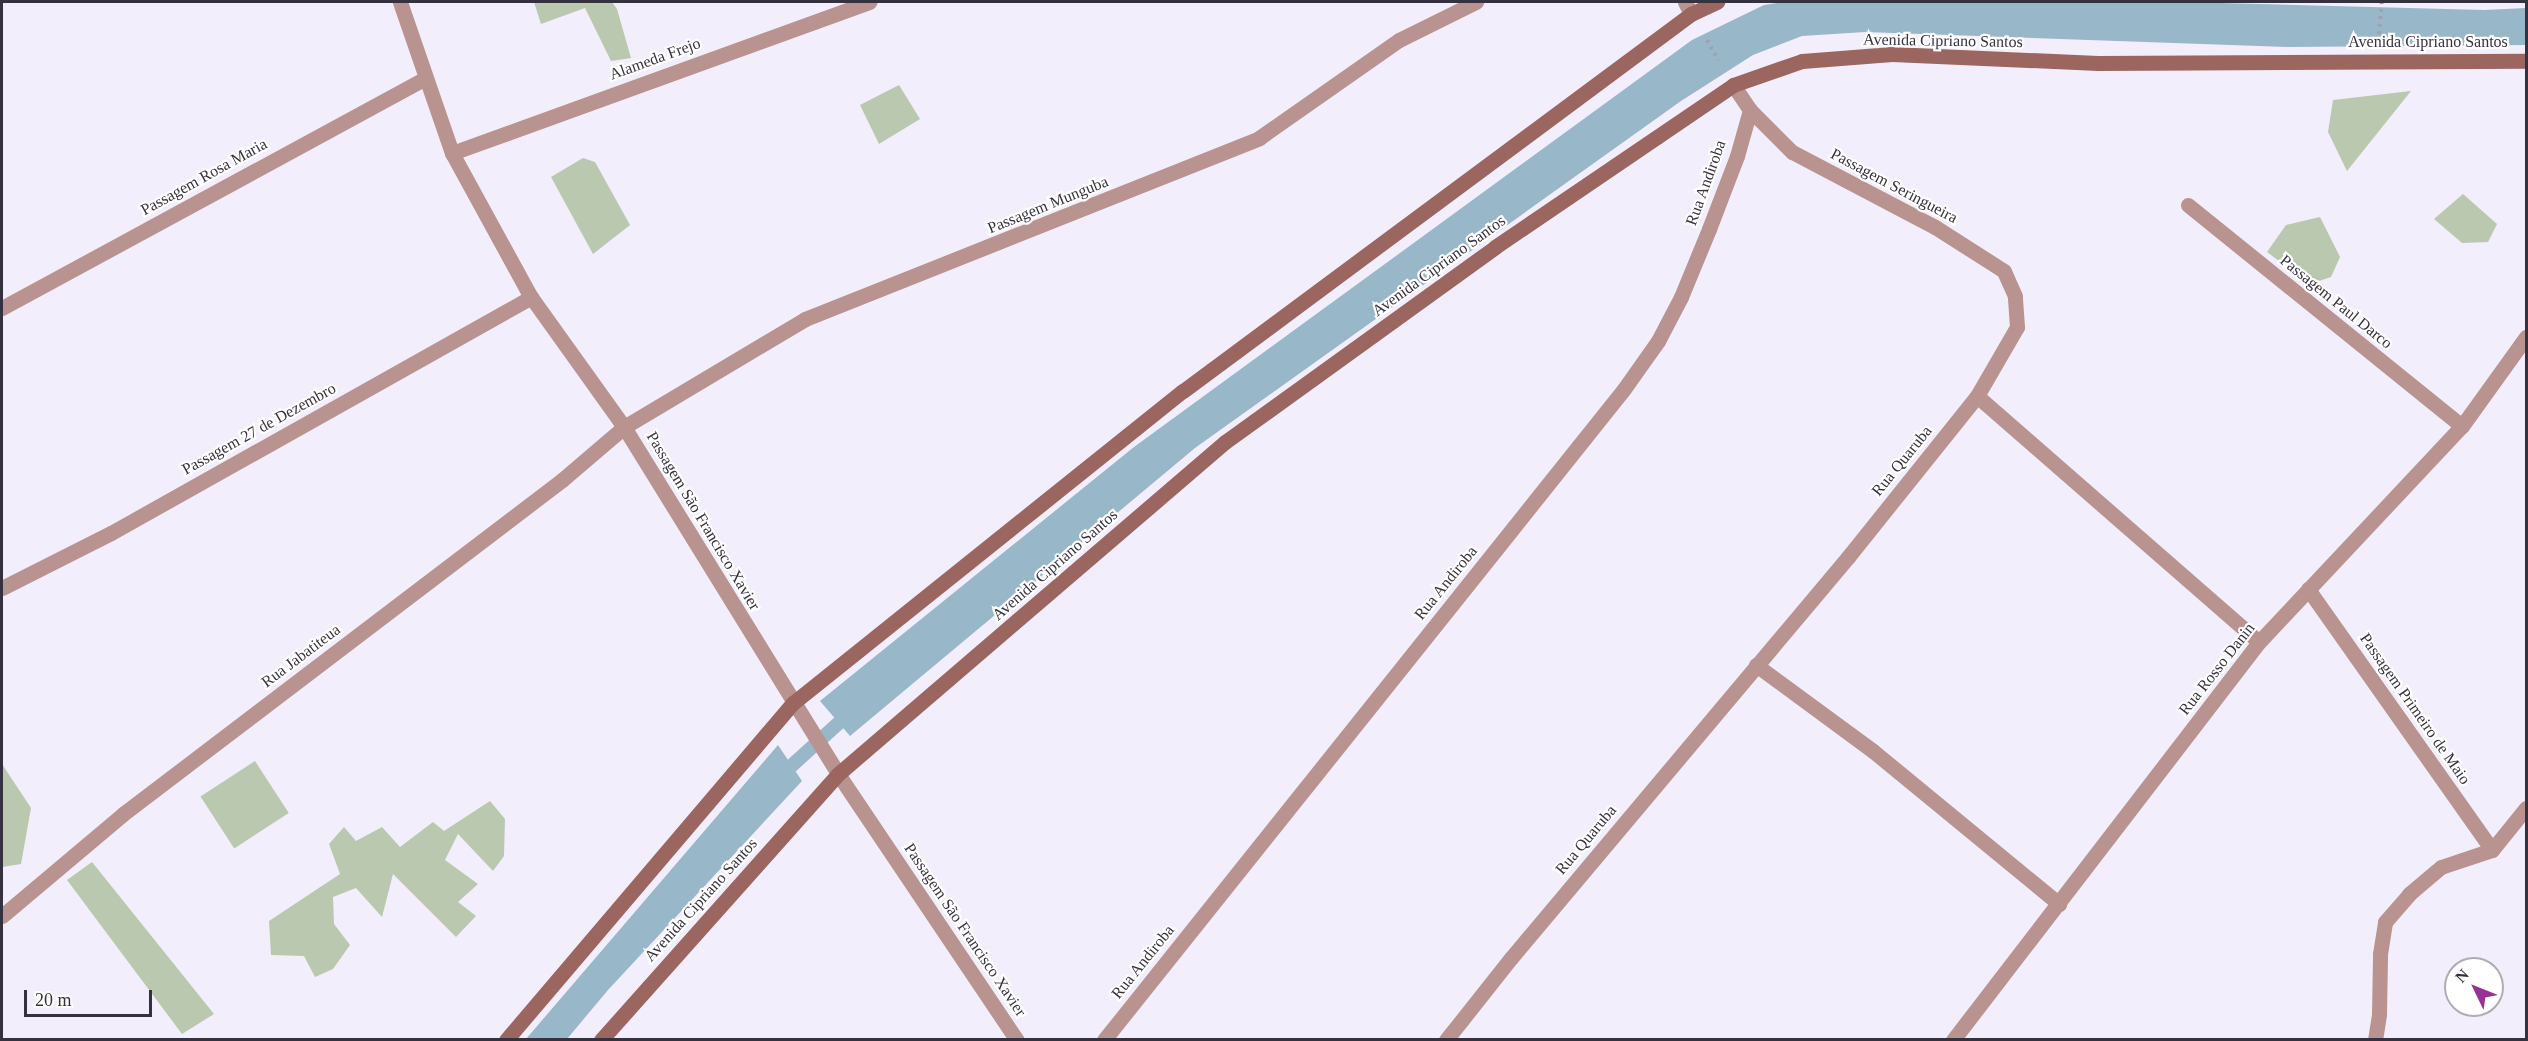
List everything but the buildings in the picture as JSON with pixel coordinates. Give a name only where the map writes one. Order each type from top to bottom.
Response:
[{"type":"street","name":"Passagem São Francisco Xavier","points":[[400,2],[424,78],[452,153],[531,297],[624,427],[838,774],[1017,1040]]},
{"type":"street","name":"Alameda Frejo","points":[[452,153],[870,2]]},
{"type":"street","name":"Passagem Munguba","points":[[624,427],[805,319],[1259,138],[1399,40],[1476,2]]},
{"type":"street","points":[[506,1040],[793,703],[1183,391],[1688,8],[1717,2]]},
{"type":"street","name":"Avenida Cipriano Santos","points":[[601,1040],[838,774],[1226,442],[1495,247],[1734,85],[1802,61],[1892,54],[2098,63],[2526,61]]},
{"type":"street","name":"Passagem Rosa Maria","points":[[2,308],[424,78]]},
{"type":"street","name":"Passagem Seringueira","points":[[1734,85],[1750,110],[1792,152],[1935,227],[2004,272],[2015,296],[2017,327]]},
{"type":"street","name":"Rua Andiroba","points":[[1104,1040],[1624,389],[1658,341],[1681,297],[1709,229],[1737,156],[1750,110]]},
{"type":"street","name":"Passagem Paul Darco","points":[[2188,205],[2462,426]]},
{"type":"street","name":"Passagem 27 de Dezembro","points":[[2,588],[111,533],[531,297]]},
{"type":"street","name":"Rua Quaruba","points":[[1446,1040],[1511,958],[1848,557],[1977,396],[2017,327]]},
{"type":"street","name":"Rua Rosso Danin","points":[[1953,1040],[2259,642],[2462,426],[2526,337]]},
{"type":"street","points":[[1977,396],[2259,642]]},
{"type":"street","name":"Rua Jabatiteua","points":[[2,916],[123,814],[562,480],[624,427]]},
{"type":"street","name":"Passagem Primeiro de Maio","points":[[2308,589],[2492,850]]},
{"type":"street","points":[[1756,665],[1873,751],[2059,904]]},
{"type":"street","points":[[2374,1040],[2379,1014],[2380,954],[2385,922],[2409,894],[2441,867],[2492,850],[2526,808]]},
{"type":"path","points":[[2379,31],[2382,2]]},
{"type":"path","points":[[1706,38],[1722,66]]},
{"type":"green space","points":[[534,2],[612,2],[617,9],[631,58],[611,61],[585,8],[541,24]]},
{"type":"green space","points":[[899,85],[920,119],[879,144],[860,105]]},
{"type":"green space","points":[[2411,91],[2347,171],[2328,132],[2333,100]]},
{"type":"green space","points":[[583,158],[595,162],[630,225],[593,254],[551,177]]},
{"type":"green space","points":[[2463,194],[2497,224],[2488,242],[2462,243],[2434,219]]},
{"type":"green space","points":[[2320,217],[2340,257],[2331,277],[2310,284],[2267,252],[2286,225]]},
{"type":"green space","points":[[255,761],[289,813],[234,848],[200,796]]},
{"type":"green space","points":[[2,764],[31,808],[21,864],[2,867]]},
{"type":"green space","points":[[490,801],[505,819],[504,856],[493,871],[458,834],[445,860],[478,884],[458,902],[476,916],[456,937],[393,874],[382,917],[356,888],[333,897],[334,924],[350,945],[333,969],[315,977],[304,956],[271,955],[269,921],[340,874],[329,844],[344,827],[356,841],[382,827],[400,847],[433,822],[444,831]]},
{"type":"green space","points":[[92,862],[214,1014],[182,1034],[67,880]]},
{"type":"water","points":[[1784,2],[2181,2],[2484,10],[2526,8],[2526,45],[2287,47],[1865,32],[1802,36],[1753,55],[1681,101],[1195,448],[850,736],[820,701],[1134,447],[1692,40],[1764,5]]},
{"type":"water","points":[[778,745],[802,781],[608,990],[567,1039],[526,1039]]},
{"type":"waterway","points":[[778,778],[852,711]]}]
